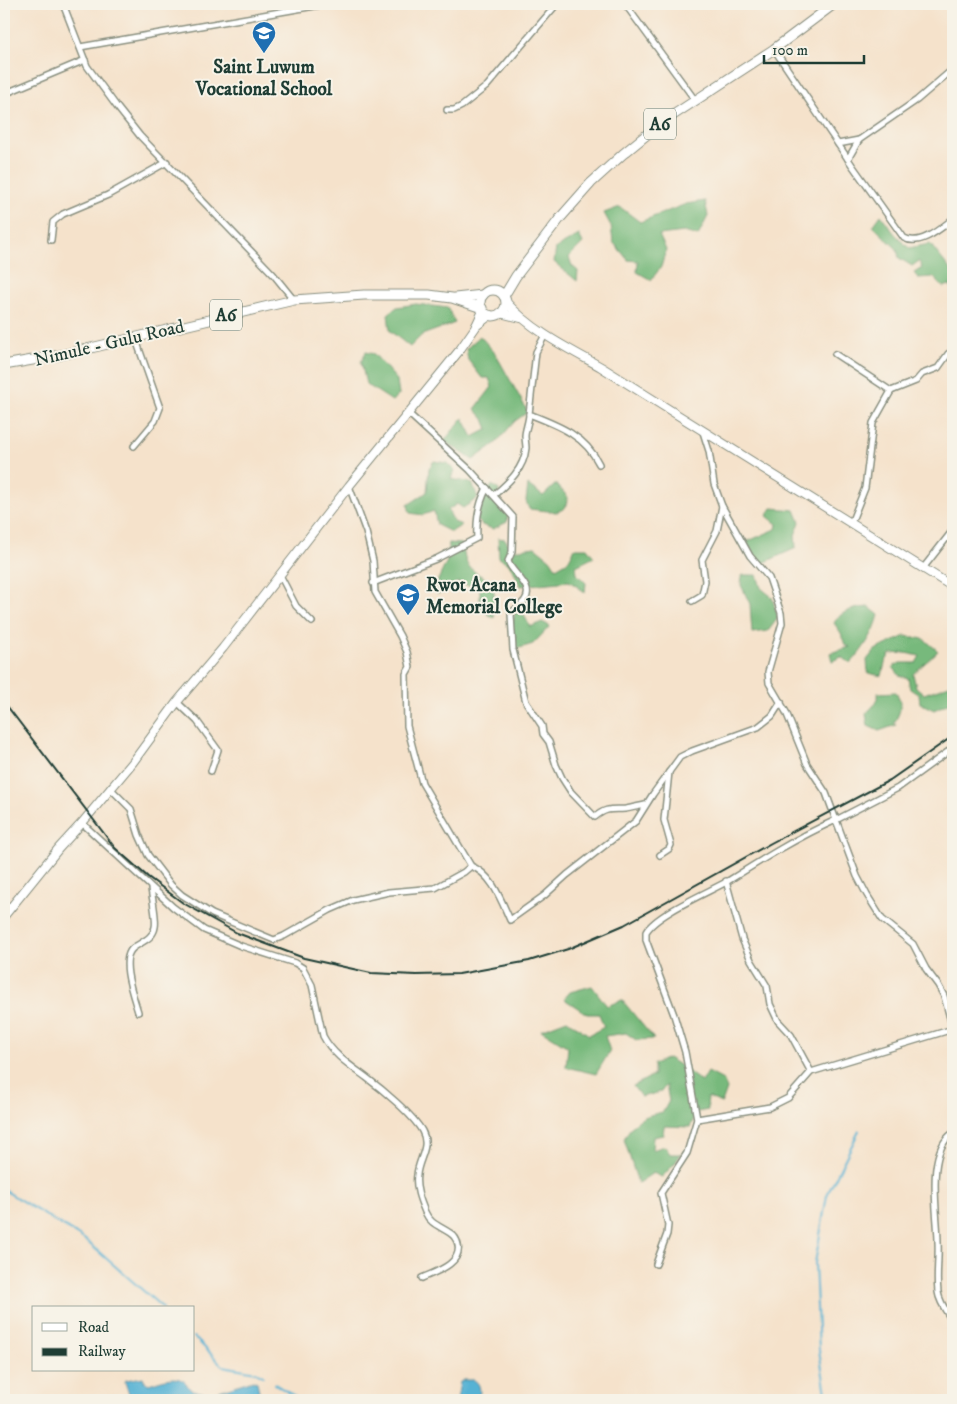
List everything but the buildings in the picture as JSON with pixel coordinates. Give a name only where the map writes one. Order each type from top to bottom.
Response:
[{"type":"main road","name":"A6","points":[[485,311],[500,313],[505,307],[505,299],[516,276],[561,217],[591,183],[623,154],[661,123],[774,49],[834,4]]},
{"type":"main road","name":"A6","points":[[483,295],[487,291],[496,290],[516,276]]},
{"type":"main road","points":[[496,290],[501,292],[520,318],[545,335],[601,367],[702,432],[953,587]]},
{"type":"main road","name":"Nimule - Gulu Road","points":[[4,365],[61,355],[294,300],[364,295],[429,295],[452,298],[483,295]]},
{"type":"main road","points":[[4,916],[58,848],[133,762],[177,702],[223,648],[349,486],[459,351],[485,311],[480,300],[483,295]]},
{"type":"main road","name":"Nimule - Gulu Road","points":[[452,298],[485,311]]},
{"type":"main road","points":[[500,313],[520,318]]},
{"type":"street","points":[[63,4],[84,60],[140,136],[273,274],[294,300]]},
{"type":"street","points":[[80,48],[326,4]]},
{"type":"street","points":[[447,110],[462,106],[487,86],[557,4]]},
{"type":"street","points":[[625,4],[695,100]]},
{"type":"street","points":[[774,49],[904,238],[913,241],[918,240],[953,219]]},
{"type":"street","points":[[4,94],[84,60]]},
{"type":"street","points":[[838,144],[859,140],[916,100],[953,69]]},
{"type":"street","points":[[848,159],[859,140]]},
{"type":"street","points":[[51,240],[53,222],[62,214],[108,195],[166,162]]},
{"type":"street","points":[[494,495],[513,479],[520,467],[526,448],[524,435],[528,426],[536,352],[540,340],[545,335]]},
{"type":"street","points":[[134,446],[155,421],[160,408],[135,337]]},
{"type":"street","points":[[852,523],[866,488],[873,423],[891,391],[916,380],[922,374],[938,368],[948,354],[953,351]]},
{"type":"street","points":[[835,354],[891,391]]},
{"type":"street","points":[[408,413],[470,470],[513,517],[512,552],[508,561],[527,590],[526,599],[511,614],[513,650],[526,702],[542,726],[543,734],[549,742],[562,778],[571,792],[595,818],[601,812],[612,808],[624,809],[646,805]]},
{"type":"street","points":[[529,414],[569,430],[588,446],[599,464]]},
{"type":"street","points":[[697,1118],[770,1107],[788,1098],[811,1072],[953,1029],[941,990],[912,944],[882,919],[867,895],[854,869],[826,794],[813,776],[781,702],[771,687],[768,675],[782,623],[781,613],[769,578],[750,556],[722,506],[714,484],[709,451],[702,432]]},
{"type":"street","points":[[349,486],[366,532],[373,561],[373,583],[379,601],[400,636],[407,652],[410,667],[406,674],[407,726],[422,783],[471,866],[480,870],[489,879],[510,920],[545,895],[567,875],[636,821],[677,761],[685,754],[758,727],[772,716],[781,702]]},
{"type":"street","points":[[373,583],[436,559],[477,538],[476,523],[487,488]]},
{"type":"street","points":[[692,601],[702,595],[706,581],[702,560],[717,531],[722,506]]},
{"type":"street","points":[[924,568],[953,530]]},
{"type":"street","points":[[280,575],[296,606],[312,622]]},
{"type":"street","points":[[177,702],[197,722],[218,750],[211,771]]},
{"type":"street","points":[[656,1264],[667,1234],[668,1225],[661,1192],[686,1153],[697,1118],[685,1052],[646,940],[646,932],[652,924],[683,904],[726,881],[775,851],[898,788],[953,748]]},
{"type":"street","points":[[660,855],[669,849],[671,844],[664,820],[669,772]]},
{"type":"street","points":[[110,788],[131,809],[139,835],[148,855],[171,885],[182,895],[212,914],[274,940],[353,900],[389,892],[435,888],[471,866]]},
{"type":"street","points":[[82,822],[151,888],[204,930],[241,946],[295,963],[303,968],[312,984],[323,1036],[326,1042],[333,1051],[351,1067],[368,1078],[416,1122],[425,1138],[426,1145],[416,1174],[420,1201],[427,1218],[436,1226],[455,1236],[459,1250],[452,1264],[422,1278]]},
{"type":"street","points":[[726,881],[742,939],[750,960],[767,986],[770,1004],[778,1021],[791,1035],[811,1072]]},
{"type":"street","points":[[138,1012],[127,960],[130,952],[152,935],[155,928],[151,888]]},
{"type":"street","points":[[953,1133],[946,1139],[938,1157],[936,1196],[938,1293],[953,1322]]},
{"type":"green space","points":[[705,201],[708,216],[698,236],[684,232],[659,235],[666,250],[661,267],[651,280],[637,272],[638,261],[628,260],[613,242],[611,226],[604,213],[620,207],[640,222],[686,204]]},
{"type":"green space","points":[[881,215],[894,233],[909,248],[930,244],[953,273],[953,290],[950,285],[943,287],[933,277],[918,278],[914,273],[922,268],[919,261],[912,266],[899,258],[897,249],[873,226]]},
{"type":"green space","points":[[579,235],[583,243],[569,257],[572,266],[578,271],[577,281],[554,262],[556,248]]},
{"type":"green space","points":[[416,304],[448,308],[455,323],[422,335],[410,347],[390,331],[388,314],[397,307]]},
{"type":"green space","points":[[480,336],[495,353],[528,412],[515,421],[496,443],[473,460],[444,441],[463,418],[473,437],[488,429],[484,419],[475,409],[492,387],[489,378],[482,378],[468,360],[466,349]]},
{"type":"green space","points":[[366,352],[374,354],[397,380],[399,395],[392,401],[366,384],[361,362]]},
{"type":"green space","points":[[434,461],[447,463],[454,470],[451,479],[472,483],[478,498],[463,508],[457,504],[448,510],[454,522],[462,525],[451,532],[437,525],[434,511],[423,515],[410,513],[408,505],[427,492],[429,468]]},
{"type":"green space","points":[[556,484],[568,497],[565,508],[557,512],[529,509],[526,501],[528,485],[543,496]]},
{"type":"green space","points":[[492,485],[499,490],[497,502],[508,513],[507,522],[493,529],[482,525],[477,520],[484,498]]},
{"type":"green space","points":[[772,508],[795,510],[800,522],[795,535],[796,548],[761,564],[746,542],[776,529],[777,524],[767,516]]},
{"type":"green space","points":[[498,538],[505,539],[513,550],[535,547],[550,559],[556,568],[568,561],[575,548],[587,548],[594,557],[576,566],[577,574],[586,583],[585,592],[569,581],[520,586],[510,566],[499,558]]},
{"type":"green space","points":[[449,543],[462,544],[470,568],[492,582],[494,618],[480,609],[480,589],[457,582],[447,592],[437,594],[438,580],[447,561]]},
{"type":"green space","points":[[742,575],[757,575],[761,588],[772,597],[778,618],[768,631],[752,633],[750,604],[741,585]]},
{"type":"green space","points":[[869,607],[879,615],[875,628],[864,647],[851,663],[841,657],[832,661],[830,653],[850,647],[845,645],[841,633],[834,623],[849,610]]},
{"type":"green space","points":[[515,613],[523,613],[530,627],[542,622],[550,626],[533,644],[516,649],[512,625]]},
{"type":"green space","points":[[905,636],[924,639],[938,651],[913,674],[916,687],[924,694],[952,684],[953,701],[934,710],[920,703],[919,695],[910,689],[908,678],[900,676],[893,667],[900,663],[916,663],[920,656],[905,653],[890,654],[885,663],[882,676],[868,673],[867,660],[875,650]]},
{"type":"green space","points":[[896,692],[900,701],[900,711],[894,723],[896,725],[879,731],[868,726],[866,714],[876,703],[878,693]]},
{"type":"green space","points":[[592,986],[607,1006],[622,1000],[654,1039],[636,1040],[626,1033],[605,1036],[610,1051],[596,1074],[566,1067],[568,1047],[541,1030],[567,1020],[589,1035],[604,1027],[599,1014],[587,1014],[564,999],[570,992]]},
{"type":"green space","points":[[668,1058],[702,1082],[708,1072],[723,1080],[727,1089],[722,1103],[707,1097],[708,1110],[697,1112],[690,1127],[664,1126],[663,1135],[653,1137],[652,1150],[665,1146],[670,1154],[681,1154],[662,1177],[653,1173],[638,1183],[624,1139],[635,1123],[649,1115],[663,1112],[669,1101],[666,1085],[661,1092],[641,1097],[633,1086],[654,1075],[654,1064]]},
{"type":"water","points":[[143,1377],[145,1382],[149,1384],[173,1378],[182,1380],[191,1390],[210,1394],[211,1400],[131,1400],[126,1380]]},
{"type":"water","points":[[253,1380],[257,1382],[261,1400],[213,1400],[213,1393]]},
{"type":"water","points":[[474,1380],[480,1389],[476,1400],[457,1400],[460,1382]]},
{"type":"waterway","points":[[827,1400],[819,1350],[815,1263],[827,1195],[859,1131]]},
{"type":"waterway","points":[[4,1190],[84,1239],[161,1306]]},
{"type":"waterway","points":[[195,1338],[223,1366],[256,1372],[263,1376]]},
{"type":"waterway","points":[[275,1384],[300,1400]]},
{"type":"railway","points":[[4,702],[115,848],[148,877],[183,903],[237,933],[304,958],[371,973],[416,975],[459,974],[529,961],[568,949],[624,925],[771,843],[890,780],[953,736]]},
{"type":"place","name":"Saint Luwum Vocational School","points":[[264,54]]},
{"type":"place","name":"Rwot Acana Memorial College","points":[[408,616]]}]
